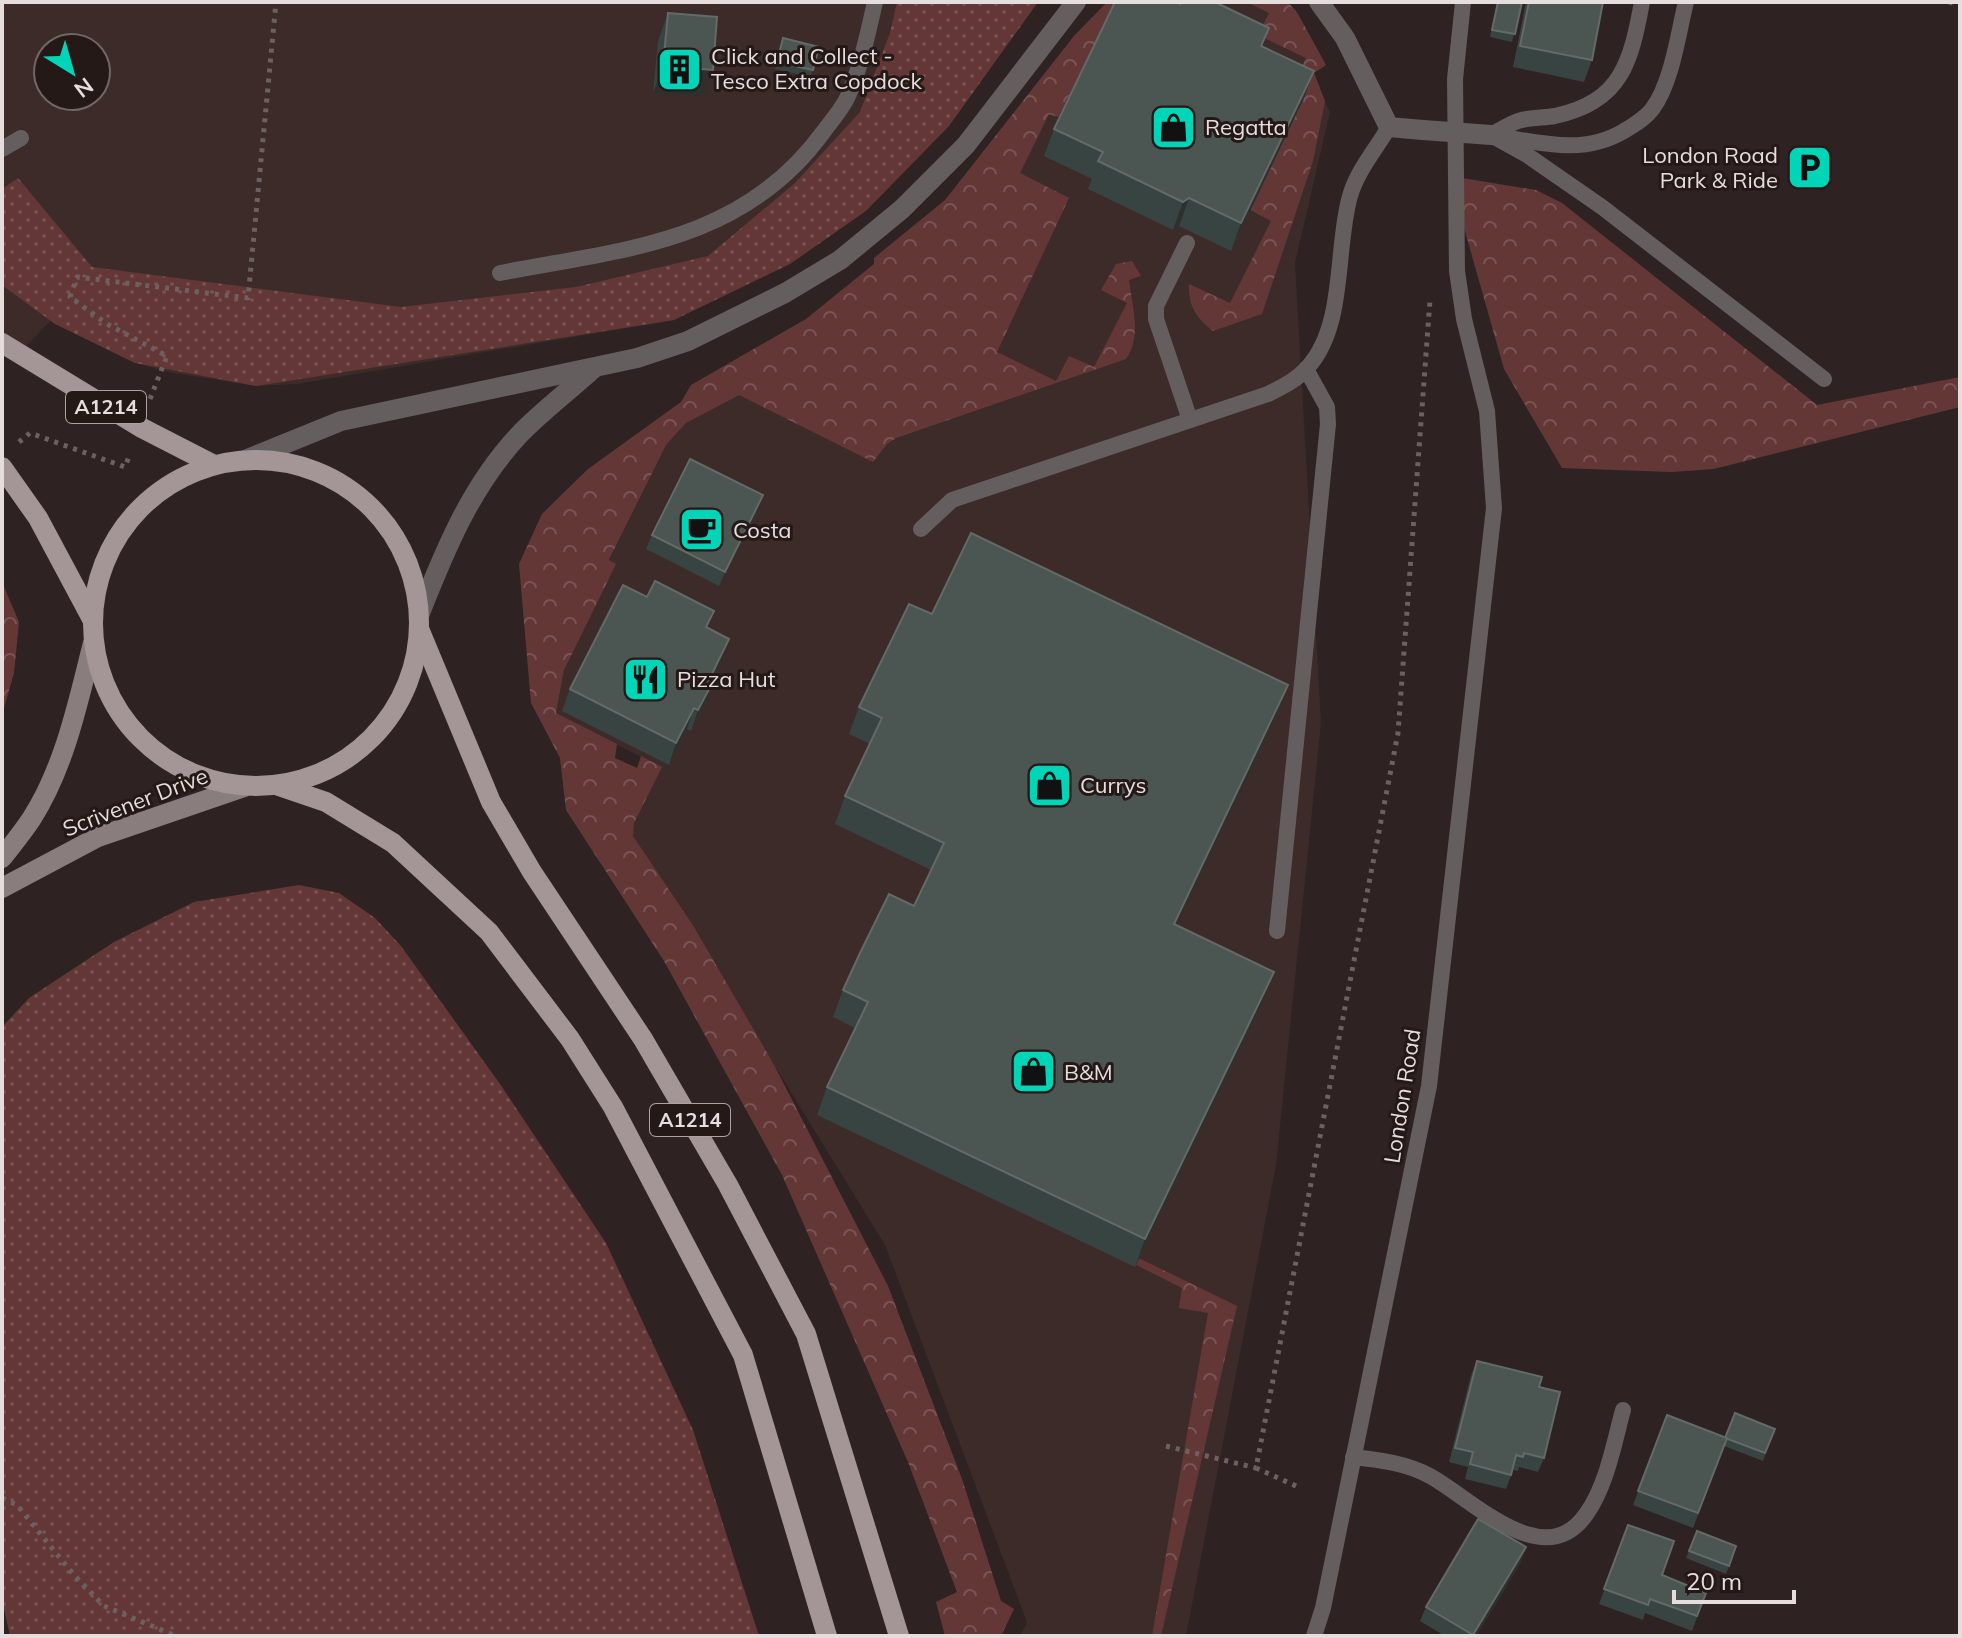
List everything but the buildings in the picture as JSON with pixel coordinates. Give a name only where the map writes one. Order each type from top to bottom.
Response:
[{"type":"main road","name":"A1214","points":[[2,343],[140,427],[214,465]]},
{"type":"main road","points":[[245,460],[307,467],[340,483],[372,507],[395,536],[412,571],[420,622],[413,671],[391,717],[359,751],[320,775],[279,786],[244,787],[193,775],[154,753],[113,706],[99,674],[92,619],[96,586],[111,545],[140,507],[177,480],[214,465],[245,460]]},
{"type":"main road","points":[[2,467],[38,518],[92,619]]},
{"type":"main road","name":"A1214","points":[[420,622],[491,802],[532,872],[643,1039],[728,1185],[806,1334],[899,1636]]},
{"type":"main road","name":"A1214","points":[[279,786],[326,802],[393,843],[489,932],[570,1039],[613,1107],[743,1355],[827,1636]]},
{"type":"street","points":[[245,460],[341,421],[593,369],[688,341],[785,293],[840,260],[902,209],[966,145],[1076,2]]},
{"type":"street","points":[[1319,2],[1345,38],[1389,127],[1491,135]]},
{"type":"street","points":[[420,622],[452,533],[483,481],[518,436],[593,369]]},
{"type":"street","name":"Scrivener Drive","points":[[2,858],[32,817],[56,771],[77,709],[93,643]]},
{"type":"street","name":"Scrivener Drive","points":[[2,888],[98,837],[244,787]]},
{"type":"lane","points":[[500,273],[669,240],[707,225],[762,194],[805,157],[848,97],[875,2]]},
{"type":"lane","name":"London Road","points":[[1314,1636],[1323,1608],[1429,1086],[1494,508],[1487,411],[1464,319],[1457,271],[1455,79],[1463,2]]},
{"type":"lane","points":[[1491,135],[1520,120],[1582,108],[1601,97],[1618,82],[1628,59],[1642,2]]},
{"type":"lane","points":[[1491,135],[1551,145],[1586,146],[1601,144],[1638,123],[1653,109],[1664,86],[1686,2]]},
{"type":"lane","points":[[921,529],[952,500],[1268,394],[1306,369],[1325,339],[1334,306],[1350,195],[1389,127]]},
{"type":"lane","points":[[1491,135],[1558,175],[1824,379]]},
{"type":"lane","points":[[2,149],[21,138]]},
{"type":"lane","points":[[1187,243],[1156,306],[1156,319],[1190,420]]},
{"type":"lane","points":[[1277,931],[1328,424],[1327,407],[1306,369]]},
{"type":"lane","points":[[1353,1457],[1411,1467],[1430,1476],[1495,1520],[1534,1536],[1555,1537],[1575,1527],[1593,1503],[1623,1410]]},
{"type":"path","points":[[167,356],[107,324],[70,297],[77,277],[248,298],[276,2]]},
{"type":"path","points":[[1949,2],[1960,5]]},
{"type":"path","points":[[1256,1468],[1398,733],[1430,299]]},
{"type":"path","points":[[1166,1446],[1256,1468],[1296,1486]]},
{"type":"path","points":[[2,1498],[17,1505],[73,1574],[104,1606],[176,1636]]},
{"type":"shaded area","points":[[2,2],[920,2],[908,83],[738,272],[674,320],[297,384],[256,386],[173,373],[135,363],[92,342],[54,317],[18,355],[2,343]]},
{"type":"shaded area","points":[[1123,2],[1279,2],[1330,112],[1295,263],[1321,723],[1276,1165],[1186,1636],[1020,1636],[1027,1622],[885,1245],[633,836],[634,823],[661,767],[556,714],[564,670],[609,561],[666,445],[686,423],[923,233]]},
{"type":"green space","points":[[897,2],[1038,2],[949,126],[866,211],[790,264],[674,320],[256,386],[135,363],[55,324],[2,285],[2,189],[18,178],[92,267],[401,307],[576,287],[708,256],[795,183],[860,112],[890,33]]},
{"type":"green space","points":[[1107,2],[1118,2],[1058,117],[1049,114],[1020,173],[1069,198],[997,352],[1056,381],[1069,356],[1094,367],[1127,303],[1101,290],[1116,264],[1132,261],[1141,276],[1129,280],[1135,331],[1126,359],[896,438],[873,462],[739,395],[686,423],[666,445],[609,560],[616,564],[564,670],[556,713],[617,744],[615,758],[637,768],[641,756],[662,767],[634,823],[633,836],[694,927],[773,1063],[888,1286],[962,1479],[1001,1601],[1014,1609],[1001,1636],[945,1636],[936,1602],[957,1592],[908,1462],[782,1175],[664,961],[566,810],[560,758],[531,703],[519,564],[542,514],[588,469],[681,402],[691,385],[806,319],[874,264],[874,258],[945,200],[1074,36]]},
{"type":"green space","points":[[1247,2],[1288,2],[1298,14],[1326,65],[1314,73],[1325,101],[1313,161],[1262,314],[1213,331],[1194,311],[1189,284],[1230,303],[1271,221],[1237,203],[1306,58],[1258,35],[1269,13]]},
{"type":"green space","points":[[1462,178],[1536,190],[1562,203],[1817,405],[1960,377],[1960,407],[1714,469],[1671,472],[1562,468],[1504,369],[1459,210]]},
{"type":"green space","points":[[2,582],[19,622],[14,673],[2,715]]},
{"type":"green space","points":[[299,885],[339,893],[375,918],[401,946],[500,1084],[606,1243],[693,1430],[759,1636],[10,1636],[2,1600],[2,1027],[29,998],[114,942],[194,902]]},
{"type":"green space","points":[[1110,1244],[1237,1306],[1161,1636],[1152,1636],[1208,1313],[1179,1308],[1182,1288],[1101,1247]]},
{"type":"place","name":"Click and Collect - Tesco Extra Copdock","points":[[680,69]]},
{"type":"place","name":"Regatta","points":[[1174,127]]},
{"type":"place","name":"London Road Park & Ride","points":[[1809,168]]},
{"type":"place","name":"Costa","points":[[702,530]]},
{"type":"place","name":"Pizza Hut","points":[[646,679]]},
{"type":"place","name":"Currys","points":[[1049,785]]},
{"type":"place","name":"B&M","points":[[1033,1072]]}]
